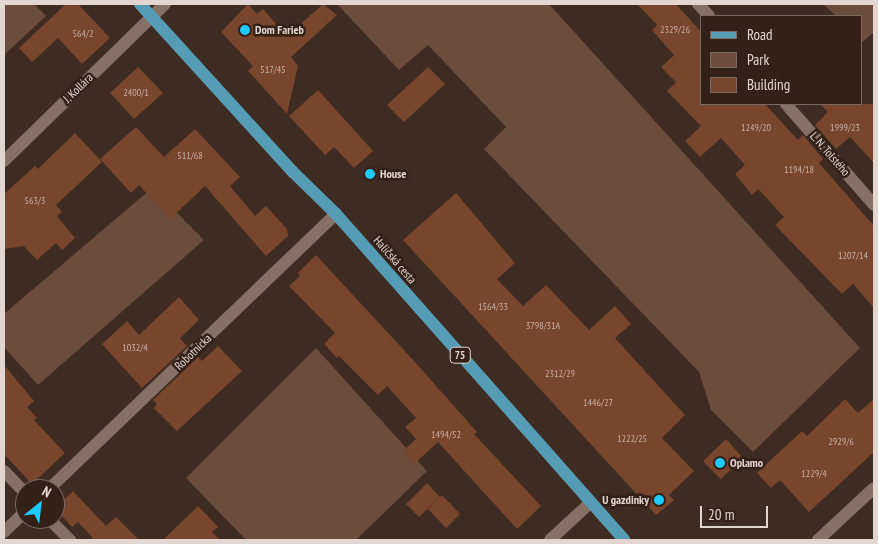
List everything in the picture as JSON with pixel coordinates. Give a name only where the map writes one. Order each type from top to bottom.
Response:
[{"type":"main road","name":"Haličská cesta","points":[[140,4],[293,172],[336,214],[624,540]]},
{"type":"street","name":"J. Kollára","points":[[4,160],[165,4]]},
{"type":"street","points":[[698,4],[708,15]]},
{"type":"street","name":"L. N. Tolstého","points":[[787,105],[874,205]]},
{"type":"street","name":"Robotnícka","points":[[59,479],[336,214]]},
{"type":"street","points":[[4,471],[15,483]]},
{"type":"street","points":[[818,540],[874,488]]},
{"type":"street","points":[[550,540],[590,503]]},
{"type":"street","points":[[4,532],[15,522]]},
{"type":"street","points":[[59,529],[70,540]]},
{"type":"green space","points":[[4,4],[34,4],[46,16],[4,55]]},
{"type":"green space","points":[[337,4],[549,4],[860,348],[753,452],[711,410],[699,372],[484,149],[506,127],[428,45],[399,70]]},
{"type":"green space","points":[[823,4],[874,4],[874,32],[863,41],[863,15],[835,15]]},
{"type":"green space","points":[[152,188],[204,240],[38,385],[4,347],[4,314]]},
{"type":"green space","points":[[316,348],[427,471],[356,540],[246,540],[186,478]]},
{"type":"building","points":[[66,4],[78,4],[110,38],[82,64],[58,38],[32,62],[19,48]]},
{"type":"building","points":[[248,4],[257,14],[263,9],[287,36],[323,4],[337,15],[291,57],[298,66],[287,114],[248,71],[253,66],[221,32]]},
{"type":"building","points":[[637,4],[676,4],[700,31],[700,105],[766,105],[798,140],[803,135],[823,159],[819,163],[874,226],[874,308],[853,284],[842,294],[775,225],[784,217],[758,189],[752,195],[735,174],[745,165],[721,138],[700,157],[685,141],[701,126],[667,91],[676,82],[661,67],[674,55],[652,30],[657,25]]},
{"type":"building","points":[[138,67],[163,93],[134,119],[110,93]]},
{"type":"building","points":[[428,67],[445,84],[404,122],[387,105]]},
{"type":"building","points":[[318,90],[373,151],[354,168],[334,147],[325,155],[289,116]]},
{"type":"building","points":[[874,104],[874,163],[850,137],[836,149],[815,125],[828,112],[821,105]]},
{"type":"building","points":[[136,127],[164,157],[195,129],[240,177],[230,186],[255,216],[266,206],[287,229],[288,236],[266,256],[205,186],[170,219],[139,185],[131,193],[100,159]]},
{"type":"building","points":[[75,133],[102,162],[56,205],[62,212],[57,216],[75,238],[62,250],[56,243],[37,260],[24,246],[4,249],[4,194],[35,166],[38,169]]},
{"type":"building","points":[[456,193],[515,263],[497,279],[523,306],[546,285],[589,330],[615,306],[631,324],[615,338],[685,415],[662,438],[694,471],[669,495],[674,500],[656,515],[403,240]]},
{"type":"building","points":[[316,255],[414,361],[477,432],[474,434],[541,506],[517,529],[438,442],[415,463],[403,451],[416,439],[405,427],[416,418],[387,386],[378,395],[339,356],[337,358],[324,344],[335,333],[289,286],[300,276],[298,273]]},
{"type":"building","points":[[179,297],[199,320],[180,338],[187,346],[142,388],[102,344],[127,321],[139,335]]},
{"type":"building","points":[[218,346],[242,371],[177,431],[154,408],[157,404],[153,400],[198,357],[202,361]]},
{"type":"building","points":[[4,365],[34,401],[27,407],[37,418],[34,420],[65,453],[37,479],[27,479],[4,454]]},
{"type":"building","points":[[845,399],[858,413],[874,399],[874,452],[809,512],[780,480],[771,488],[757,473],[802,431],[807,436]]},
{"type":"building","points":[[726,439],[743,458],[721,479],[703,461]]},
{"type":"building","points":[[427,483],[440,497],[419,517],[406,504]]},
{"type":"building","points":[[73,491],[106,526],[116,517],[139,540],[90,540],[93,538],[78,522],[72,527],[65,519],[65,499]]},
{"type":"building","points":[[442,495],[460,514],[446,528],[428,509]]},
{"type":"building","points":[[198,506],[218,527],[212,532],[220,540],[163,540]]},
{"type":"place","name":"Dom Farieb","points":[[245,30]]},
{"type":"place","name":"House","points":[[370,174]]},
{"type":"place","name":"Oplamo","points":[[720,463]]},
{"type":"place","name":"U gazdinky","points":[[659,500]]}]
